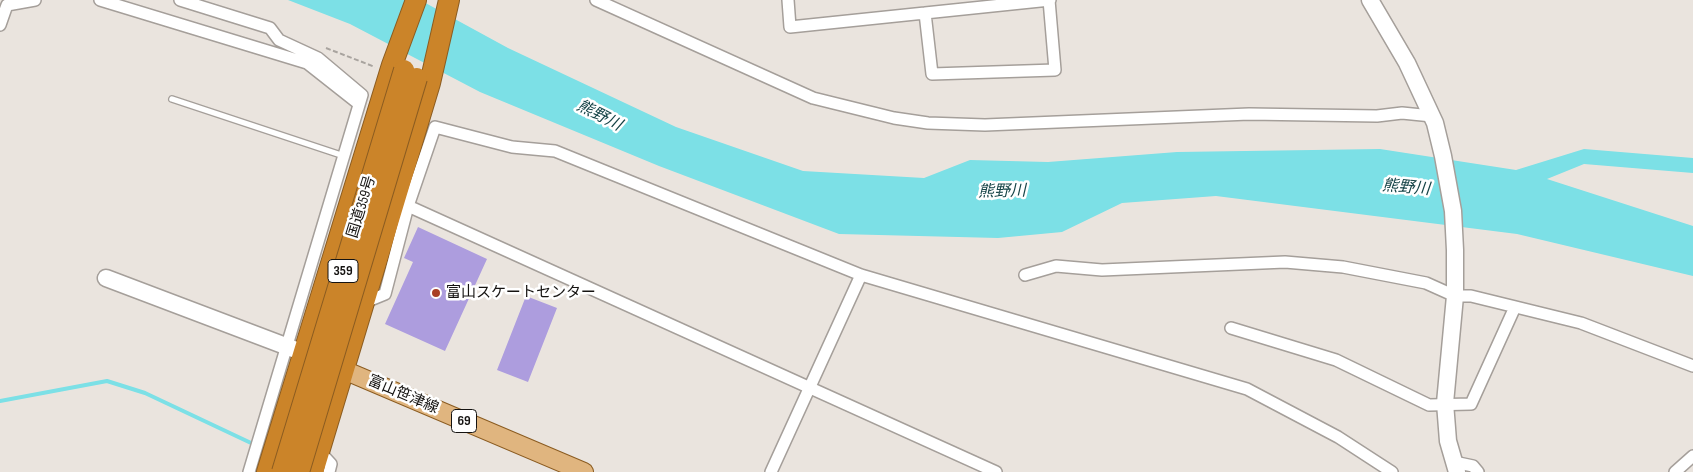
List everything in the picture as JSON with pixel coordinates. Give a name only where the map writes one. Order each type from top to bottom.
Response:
[{"type":"highway","points":[[267,472],[276,445],[296,350],[384,66],[416,0]]},
{"type":"highway","name":"国道359号","points":[[282,472],[425,0]]},
{"type":"highway","name":"国道359号","points":[[315,466],[440,0]]},
{"type":"highway","points":[[315,466],[430,83],[450,0]]},
{"type":"main road","name":"富山笹津線","points":[[296,350],[584,472]]},
{"type":"street","points":[[0,25],[8,5],[35,0]]},
{"type":"street","points":[[100,0],[307,63],[359,104]]},
{"type":"street","points":[[180,0],[270,28],[279,40],[318,58],[362,95],[344,156],[296,350],[249,472]]},
{"type":"street","points":[[596,0],[813,98],[877,115],[928,123],[984,125],[1249,114],[1377,116],[1402,113],[1434,120]]},
{"type":"street","points":[[788,0],[790,27],[1050,0],[1055,70],[932,74],[925,13]]},
{"type":"street","points":[[1370,0],[1403,54],[1434,120],[1452,211],[1455,292],[1445,403],[1448,441],[1455,467],[1473,466],[1478,472]]},
{"type":"street","points":[[363,303],[385,294],[408,206],[435,127],[512,147],[555,151],[861,275],[1247,389],[1338,436],[1392,472]]},
{"type":"street","points":[[408,206],[996,472]]},
{"type":"street","points":[[1025,275],[1056,266],[1102,270],[1285,262],[1343,267],[1417,281],[1581,323],[1692,365]]},
{"type":"street","points":[[771,472],[861,275]]},
{"type":"street","points":[[106,278],[296,350]]},
{"type":"street","points":[[1232,328],[1336,360],[1429,405],[1445,403],[1471,404],[1515,307]]},
{"type":"street","points":[[1675,472],[1693,456]]},
{"type":"lane","points":[[172,99],[344,156]]},
{"type":"path","points":[[323,47],[384,66]]},
{"type":"water","name":"熊野川","points":[[288,0],[420,0],[508,48],[676,127],[803,171],[924,178],[970,160],[1048,162],[1177,152],[1380,149],[1516,170],[1584,149],[1693,158],[1693,173],[1584,164],[1547,179],[1693,226],[1693,276],[1517,234],[1216,196],[1122,203],[1062,232],[998,238],[839,234],[659,166],[480,92],[350,24]]},
{"type":"building","name":"富山スケートセンター","points":[[418,227],[487,259],[445,351],[385,324],[413,262],[404,258]]},
{"type":"building","points":[[526,296],[557,308],[528,382],[497,370]]},
{"type":"waterway","points":[[0,401],[107,381],[145,393],[268,451]]},
{"type":"place","name":"富山スケートセンター","points":[[436,293]]}]
